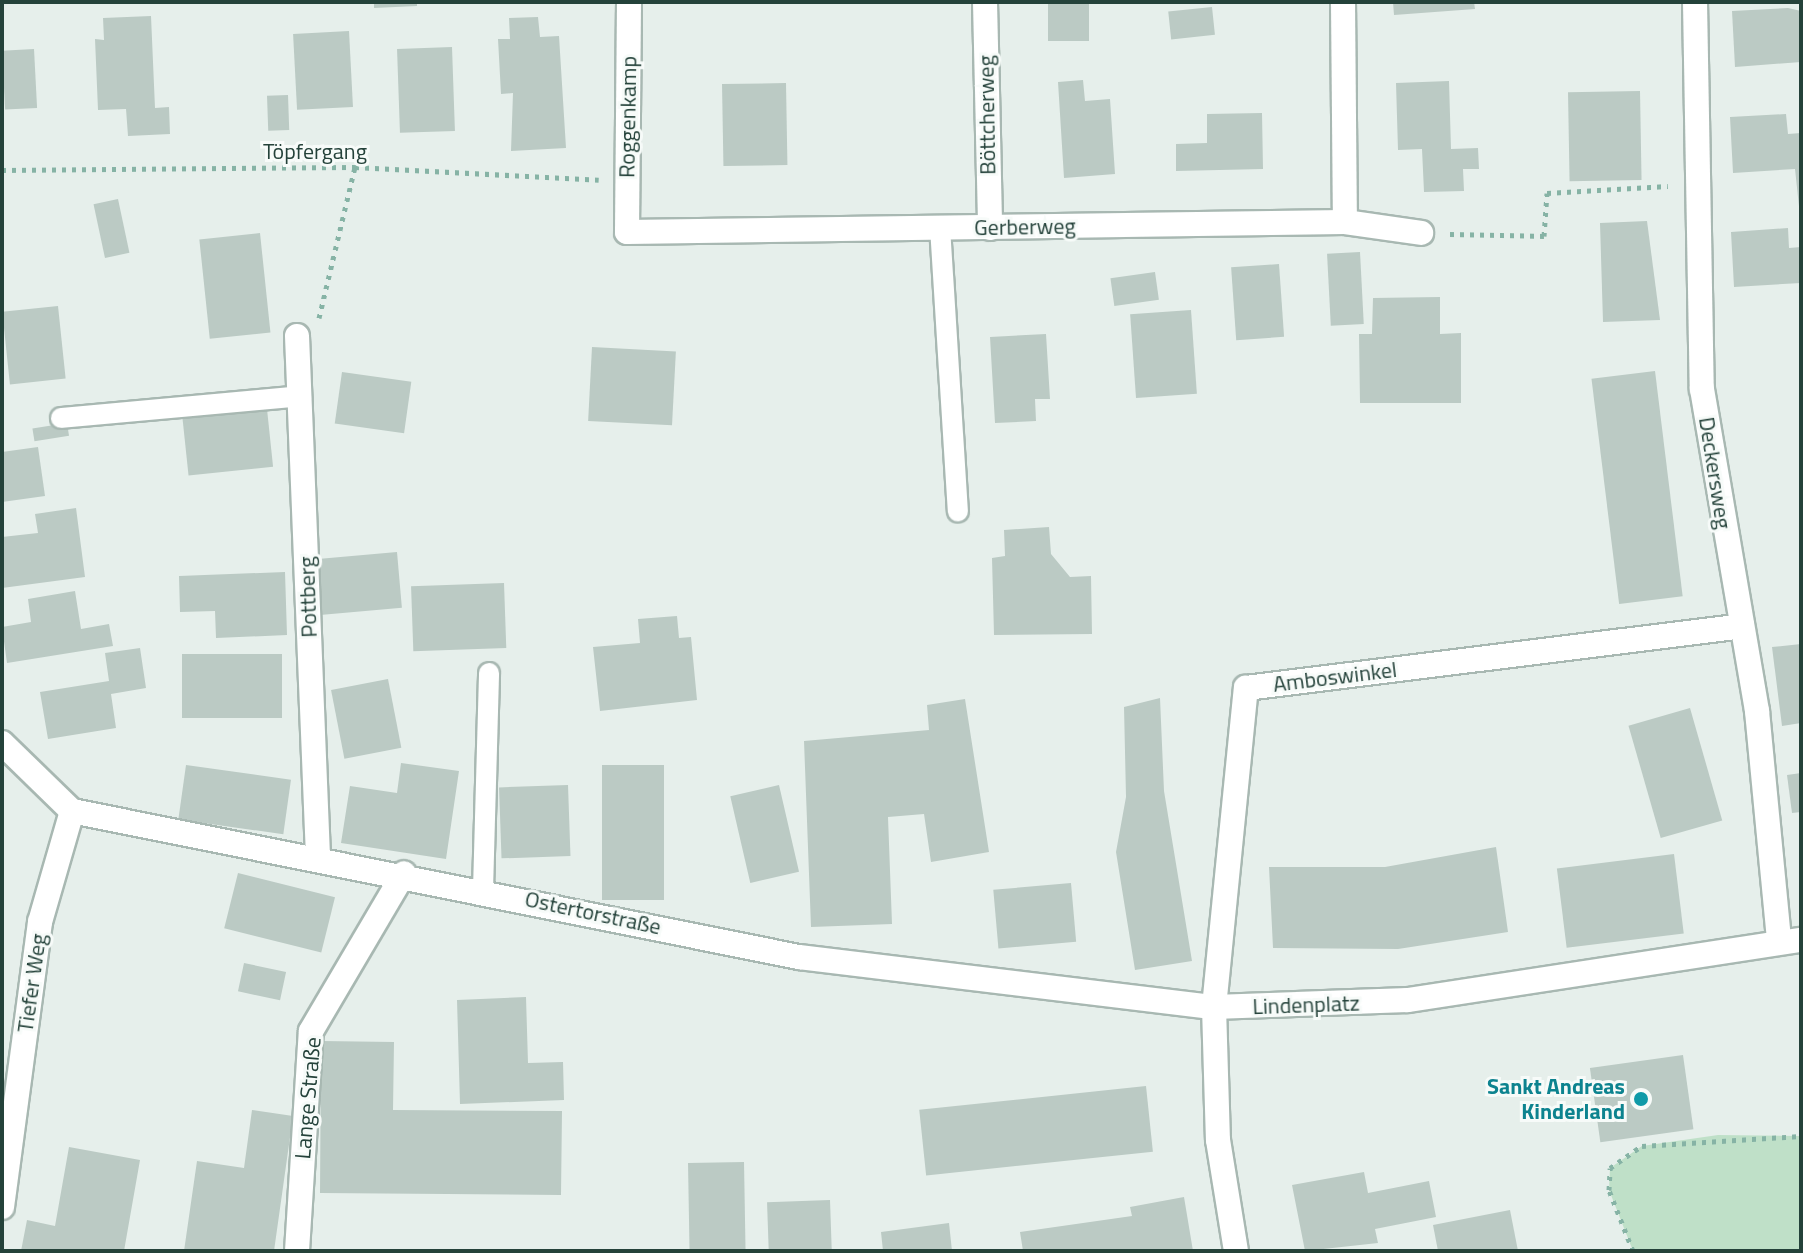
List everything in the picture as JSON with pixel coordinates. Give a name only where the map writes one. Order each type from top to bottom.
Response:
[{"type":"street","name":"Roggenkamp","points":[[627,232],[629,2]]},
{"type":"street","name":"Böttcherweg","points":[[985,2],[990,228]]},
{"type":"street","points":[[1343,2],[1345,222]]},
{"type":"street","name":"Deckersweg","points":[[1695,2],[1702,389],[1757,711],[1790,939]]},
{"type":"street","name":"Gerberweg","points":[[627,232],[1345,222],[1421,233]]},
{"type":"street","name":"Pottberg","points":[[297,336],[318,857]]},
{"type":"street","name":"Amboswinkel","points":[[1214,1007],[1246,688],[1742,626]]},
{"type":"street","points":[[2,743],[72,811]]},
{"type":"street","name":"Ostertorstraße","points":[[72,811],[404,873],[799,957],[1214,1007]]},
{"type":"street","name":"Tiefer Weg","points":[[2,1207],[40,922],[72,811]]},
{"type":"street","name":"Lange Straße","points":[[297,1251],[311,1031],[404,873]]},
{"type":"street","name":"Lindenplatz","points":[[1214,1007],[1408,1000],[1640,959],[1790,939]]},
{"type":"street","points":[[1214,1007],[1218,1140],[1236,1251]]},
{"type":"lane","points":[[940,227],[958,511]]},
{"type":"lane","points":[[61,418],[301,396]]},
{"type":"lane","points":[[483,890],[489,673]]},
{"type":"path","name":"Töpfergang","points":[[2,170],[355,167],[628,182]]},
{"type":"path","points":[[297,336],[322,315],[355,167]]},
{"type":"path","points":[[1421,233],[1544,236],[1547,193],[1698,185]]},
{"type":"path","points":[[1633,1251],[1609,1190],[1610,1168],[1642,1146],[1801,1136]]},
{"type":"green space","points":[[1718,1135],[1801,1136],[1801,1251],[1633,1251],[1609,1190],[1610,1168],[1642,1146]]},
{"type":"building","points":[[374,2],[417,2],[417,6],[374,8]]},
{"type":"building","points":[[1048,2],[1089,2],[1089,41],[1048,41]]},
{"type":"building","points":[[1393,2],[1474,2],[1475,9],[1394,15]]},
{"type":"building","points":[[1212,7],[1215,35],[1171,39],[1168,12]]},
{"type":"building","points":[[1788,8],[1801,11],[1801,62],[1735,67],[1732,11]]},
{"type":"building","points":[[151,16],[155,108],[169,107],[170,134],[128,136],[126,109],[98,110],[95,39],[104,40],[103,18]]},
{"type":"building","points":[[538,17],[540,37],[559,36],[566,148],[511,151],[513,93],[501,94],[498,39],[510,39],[509,18]]},
{"type":"building","points":[[349,31],[353,107],[297,110],[293,34]]},
{"type":"building","points":[[452,47],[455,131],[400,133],[397,49]]},
{"type":"building","points":[[34,49],[37,108],[5,110],[2,51]]},
{"type":"building","points":[[1083,80],[1085,101],[1110,99],[1115,174],[1064,178],[1058,82]]},
{"type":"building","points":[[1449,81],[1451,149],[1478,148],[1479,169],[1463,169],[1464,191],[1424,192],[1422,149],[1398,150],[1396,83]]},
{"type":"building","points":[[786,83],[787,165],[723,166],[722,84]]},
{"type":"building","points":[[1640,91],[1642,180],[1570,181],[1568,92]]},
{"type":"building","points":[[288,95],[289,130],[268,131],[267,96]]},
{"type":"building","points":[[1262,113],[1263,169],[1176,171],[1176,144],[1207,143],[1207,114]]},
{"type":"building","points":[[1786,114],[1788,134],[1801,133],[1801,225],[1795,169],[1733,173],[1730,117]]},
{"type":"building","points":[[118,199],[129,253],[105,258],[94,204]]},
{"type":"building","points":[[1647,221],[1660,320],[1603,322],[1600,223]]},
{"type":"building","points":[[1788,228],[1789,248],[1801,247],[1801,283],[1734,287],[1731,232]]},
{"type":"building","points":[[260,233],[270,332],[210,339],[199,239]]},
{"type":"building","points":[[1360,252],[1364,324],[1331,326],[1327,254]]},
{"type":"building","points":[[1279,264],[1284,337],[1236,340],[1231,267]]},
{"type":"building","points":[[1155,272],[1159,300],[1114,306],[1110,278]]},
{"type":"building","points":[[1440,297],[1440,334],[1461,333],[1461,403],[1360,403],[1359,334],[1372,334],[1373,298]]},
{"type":"building","points":[[58,306],[66,379],[10,384],[2,312]]},
{"type":"building","points":[[1191,310],[1197,394],[1136,398],[1130,314]]},
{"type":"building","points":[[1046,334],[1050,399],[1035,399],[1036,421],[995,423],[990,337]]},
{"type":"building","points":[[592,347],[676,351],[672,425],[588,421]]},
{"type":"building","points":[[1655,371],[1683,596],[1619,604],[1591,379]]},
{"type":"building","points":[[342,372],[411,382],[404,433],[335,423]]},
{"type":"building","points":[[267,409],[273,467],[189,476],[182,418]]},
{"type":"building","points":[[67,423],[69,436],[34,441],[32,428]]},
{"type":"building","points":[[38,447],[45,496],[2,502],[2,452]]},
{"type":"building","points":[[76,508],[85,577],[2,588],[2,537],[38,533],[35,514]]},
{"type":"building","points":[[1049,527],[1051,554],[1070,577],[1091,576],[1092,634],[994,635],[992,558],[1005,556],[1004,530]]},
{"type":"building","points":[[397,552],[402,608],[317,615],[312,559]]},
{"type":"building","points":[[285,572],[287,635],[216,638],[215,611],[180,612],[179,576]]},
{"type":"building","points":[[504,583],[506,648],[413,651],[411,586]]},
{"type":"building","points":[[75,591],[81,629],[109,624],[113,646],[7,663],[2,627],[31,622],[28,599]]},
{"type":"building","points":[[677,616],[679,638],[691,637],[697,700],[600,711],[593,647],[640,643],[638,619]]},
{"type":"building","points":[[1801,644],[1801,723],[1782,726],[1772,647]]},
{"type":"building","points":[[140,648],[146,688],[111,694],[116,728],[48,739],[40,692],[109,681],[105,653]]},
{"type":"building","points":[[182,654],[282,654],[282,718],[182,718]]},
{"type":"building","points":[[388,679],[401,748],[344,759],[331,690]]},
{"type":"building","points":[[1160,698],[1164,791],[1192,961],[1135,970],[1116,852],[1126,797],[1124,707]]},
{"type":"building","points":[[965,699],[989,852],[931,862],[924,814],[888,817],[892,924],[811,927],[804,741],[929,730],[927,705]]},
{"type":"building","points":[[1690,708],[1722,820],[1661,838],[1628,726]]},
{"type":"building","points":[[401,763],[459,771],[446,859],[341,843],[350,786],[397,793]]},
{"type":"building","points":[[186,765],[291,780],[283,834],[178,819]]},
{"type":"building","points":[[602,765],[664,765],[664,900],[602,900]]},
{"type":"building","points":[[1801,773],[1801,812],[1792,813],[1787,775]]},
{"type":"building","points":[[568,785],[570,856],[502,858],[499,787]]},
{"type":"building","points":[[779,785],[799,872],[750,883],[730,796]]},
{"type":"building","points":[[1496,847],[1508,932],[1398,949],[1273,948],[1269,867],[1385,867]]},
{"type":"building","points":[[1674,854],[1684,933],[1567,948],[1557,868]]},
{"type":"building","points":[[238,873],[335,897],[321,952],[224,928]]},
{"type":"building","points":[[1071,883],[1076,942],[998,949],[993,890]]},
{"type":"building","points":[[244,963],[286,972],[280,1000],[238,991]]},
{"type":"building","points":[[526,997],[528,1063],[563,1062],[564,1100],[460,1104],[457,1000]]},
{"type":"building","points":[[321,1041],[394,1042],[393,1110],[562,1111],[561,1195],[320,1193]]},
{"type":"building","name":"Sankt Andreas Kinderland","points":[[1683,1055],[1693,1129],[1600,1142],[1590,1068]]},
{"type":"building","points":[[1146,1086],[1153,1152],[926,1175],[919,1110]]},
{"type":"building","points":[[252,1110],[293,1116],[274,1251],[184,1251],[197,1161],[244,1168]]},
{"type":"building","points":[[69,1147],[140,1160],[124,1251],[21,1251],[27,1220],[55,1226]]},
{"type":"building","points":[[744,1162],[746,1251],[690,1251],[688,1163]]},
{"type":"building","points":[[1364,1172],[1368,1193],[1429,1181],[1436,1217],[1375,1229],[1378,1243],[1305,1251],[1292,1185]]},
{"type":"building","points":[[1184,1197],[1193,1251],[1023,1251],[1020,1232],[1132,1216],[1130,1207]]},
{"type":"building","points":[[830,1200],[832,1251],[769,1251],[767,1202]]},
{"type":"building","points":[[1510,1210],[1518,1251],[1438,1251],[1433,1225]]},
{"type":"building","points":[[949,1223],[952,1251],[883,1251],[881,1232]]},
{"type":"place","name":"Sankt Andreas Kinderland","points":[[1641,1099]]}]
